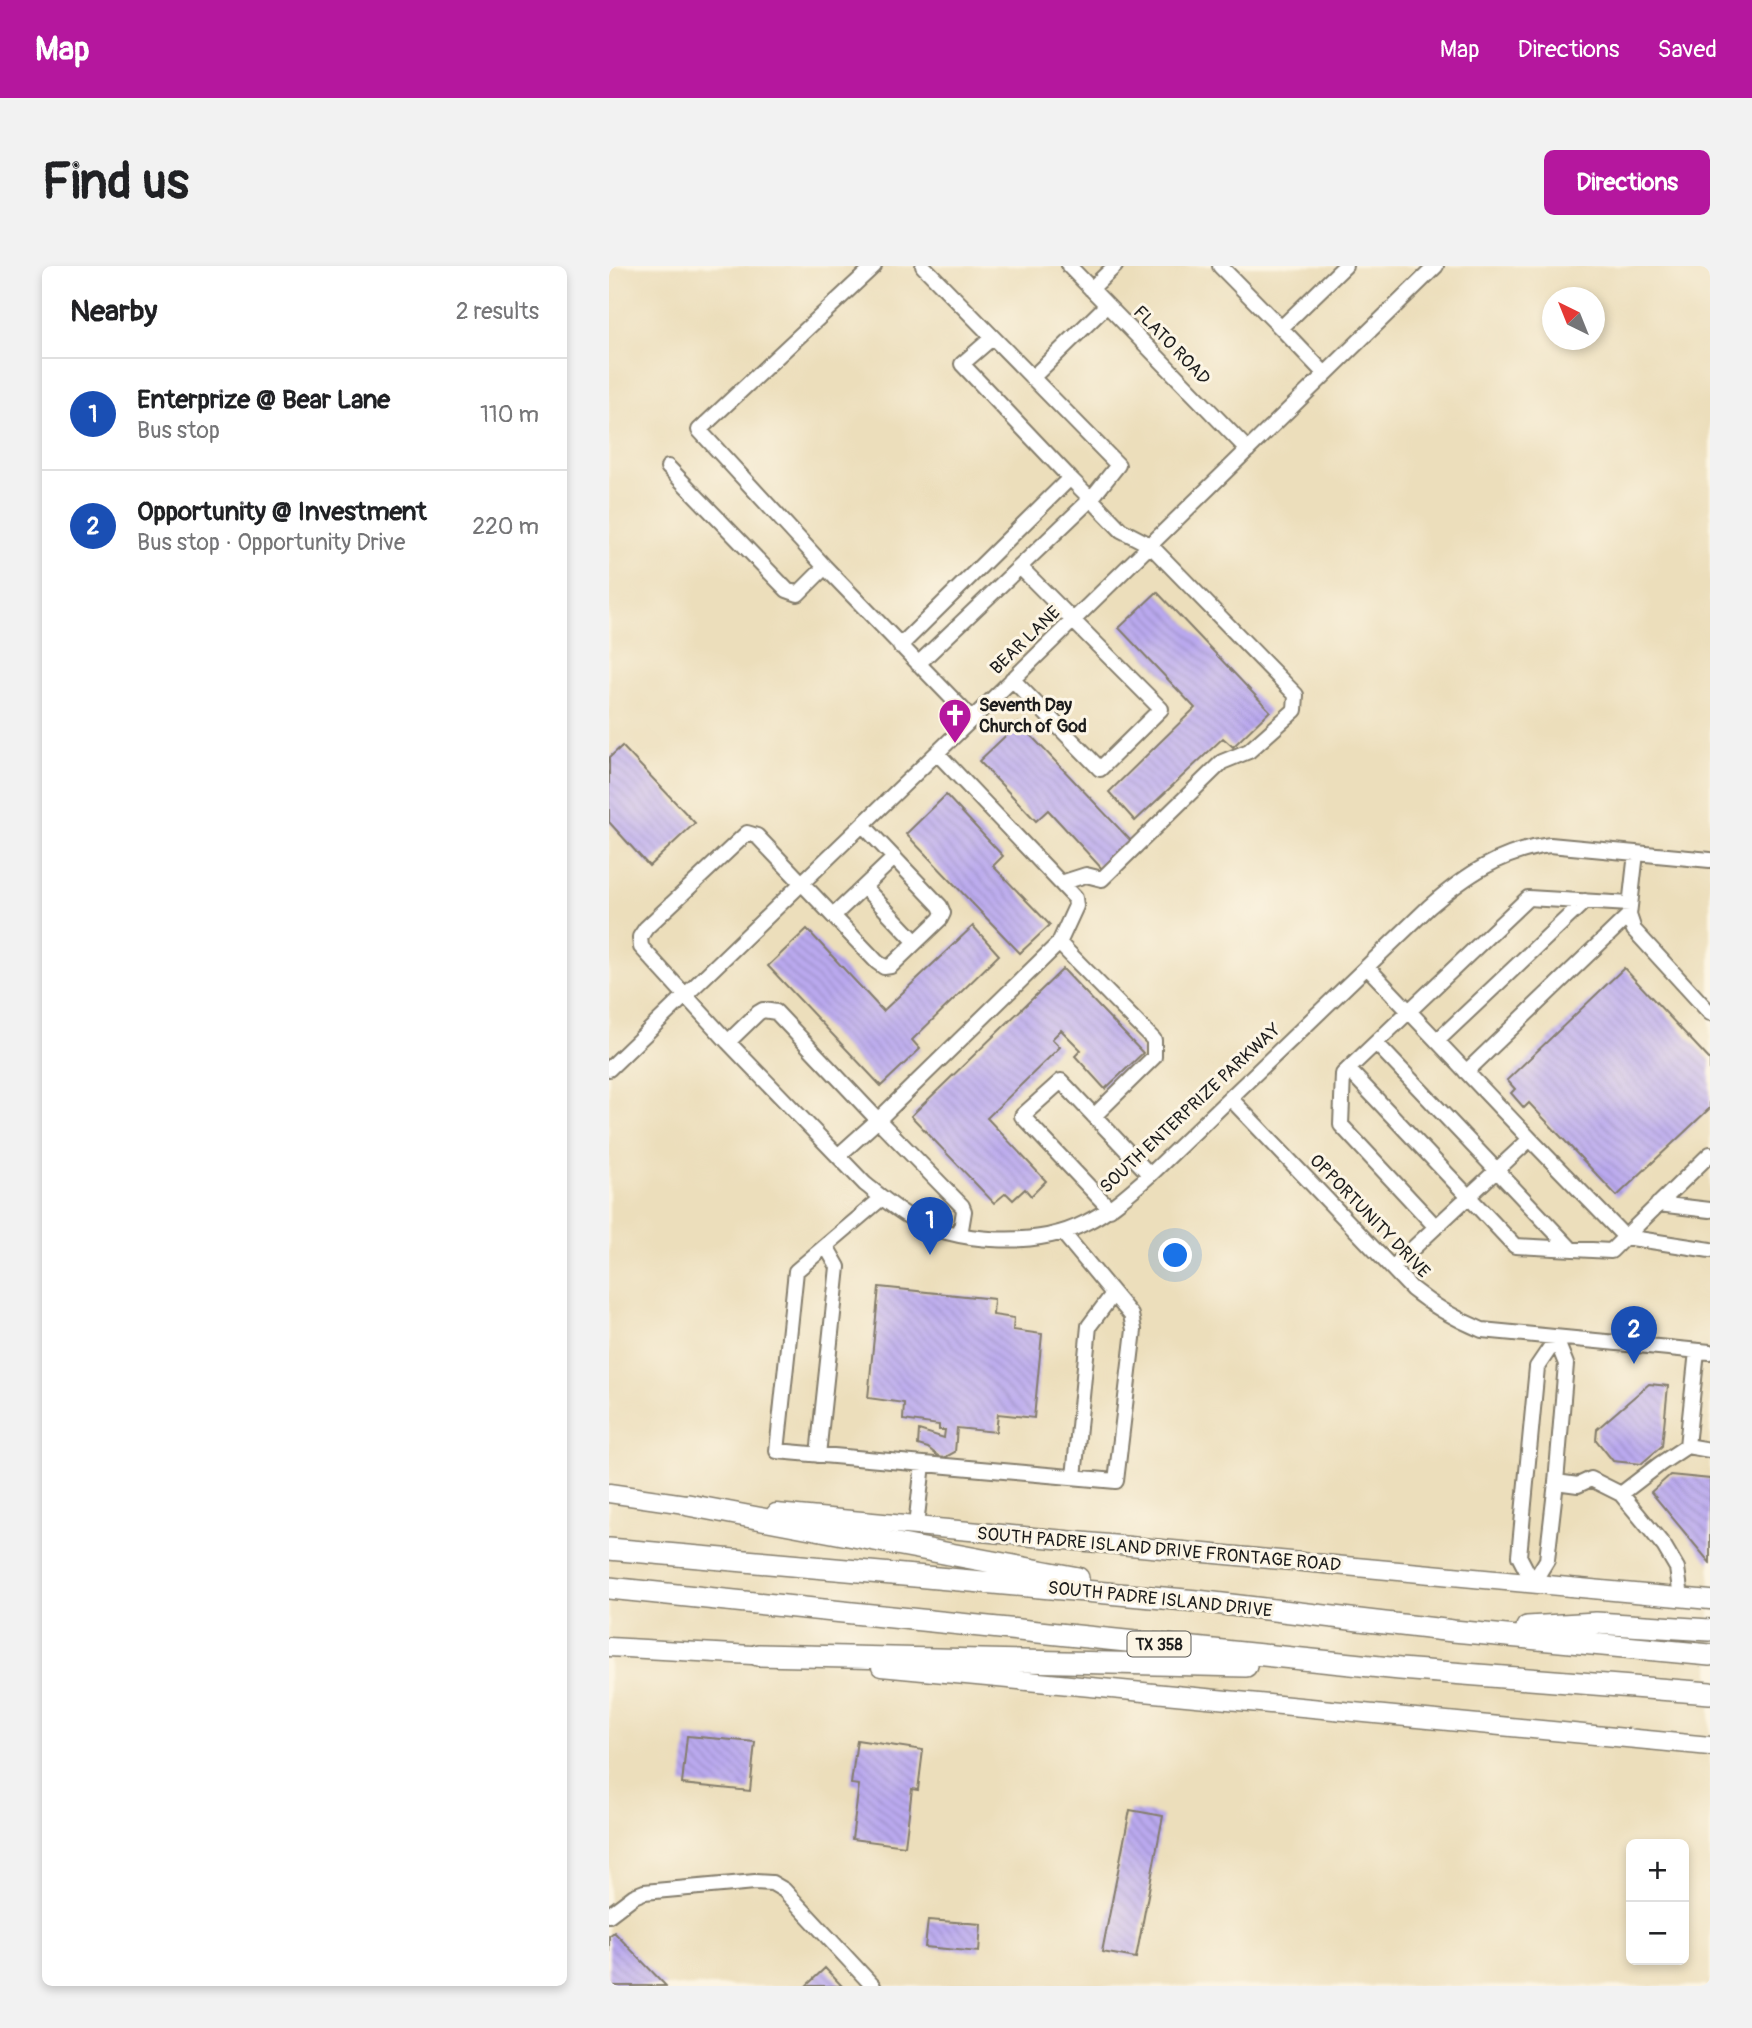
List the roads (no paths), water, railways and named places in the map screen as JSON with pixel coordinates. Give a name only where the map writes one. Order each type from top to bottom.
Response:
[{"type":"highway","points":[[688,1505],[1197,1601]]},
{"type":"highway","name":"SOUTH PADRE ISLAND DRIVE","points":[[609,1549],[1197,1601],[1453,1631],[1710,1655]]},
{"type":"highway","name":"TX 358","points":[[609,1588],[1400,1669],[1673,1689],[1710,1695]]},
{"type":"highway","points":[[1453,1631],[1596,1623],[1710,1630]]},
{"type":"highway","points":[[758,1655],[1400,1669]]},
{"type":"main road","name":"SOUTH PADRE ISLAND DRIVE FRONTAGE ROAD","points":[[609,1493],[688,1505],[1710,1600]]},
{"type":"main road","points":[[609,1647],[758,1655],[1710,1746]]},
{"type":"street","points":[[874,266],[699,430],[825,567],[972,719]]},
{"type":"street","points":[[918,664],[1091,499],[1118,465],[923,266]]},
{"type":"street","name":"FLATO ROAD","points":[[1069,266],[1248,450]]},
{"type":"street","points":[[1091,289],[1115,266]]},
{"type":"street","points":[[1220,266],[1325,374]]},
{"type":"street","points":[[1281,328],[1345,266]]},
{"type":"street","name":"BEAR LANE","points":[[609,1069],[1436,266]]},
{"type":"street","points":[[1032,378],[1107,305]]},
{"type":"street","points":[[992,338],[963,364],[1121,530],[1150,545],[1296,695],[1294,710],[1249,751],[1222,762],[1102,879],[1086,875],[1061,883]]},
{"type":"street","points":[[668,467],[787,590],[799,594],[825,567]]},
{"type":"street","points":[[900,646],[1070,478]]},
{"type":"street","points":[[1012,679],[1100,769],[1161,709],[1020,566]]},
{"type":"street","points":[[838,1156],[1059,943],[1076,906],[1075,898],[937,753]]},
{"type":"street","points":[[804,882],[884,967],[891,966],[940,919],[943,913],[940,906],[863,825]]},
{"type":"street","name":"SOUTH ENTERPRIZE PARKWAY","points":[[804,882],[757,836],[747,833],[646,928],[640,937],[641,947],[728,1042],[882,1198],[909,1217],[932,1227],[960,1235],[1014,1240],[1063,1233],[1110,1209],[1150,1175],[1453,887],[1500,857],[1526,848],[1551,845],[1710,860]]},
{"type":"street","points":[[1636,853],[1629,910],[1634,930],[1710,1013]]},
{"type":"street","points":[[834,915],[894,858]]},
{"type":"street","points":[[864,887],[916,942]]},
{"type":"street","points":[[1436,1227],[1341,1125],[1343,1074],[1528,898],[1585,901],[1629,910]]},
{"type":"street","points":[[1437,1041],[1585,901]]},
{"type":"street","points":[[1466,1072],[1629,910]]},
{"type":"street","points":[[1059,943],[1154,1040],[1154,1057],[1094,1116]]},
{"type":"street","points":[[1367,967],[1625,1237],[1710,1250]]},
{"type":"street","points":[[728,1042],[758,1013],[763,1010],[776,1012],[962,1206],[964,1211],[960,1235]]},
{"type":"street","points":[[1376,1043],[1571,1249]]},
{"type":"street","points":[[1348,1069],[1515,1246],[1611,1251],[1658,1204],[1704,1166],[1710,1154]]},
{"type":"street","points":[[1110,1209],[1022,1116],[1061,1081],[1150,1175]]},
{"type":"street","name":"OPPORTUNITY DRIVE","points":[[1230,1098],[1392,1268],[1422,1297],[1456,1319],[1482,1330],[1703,1351]]},
{"type":"street","points":[[1392,1268],[1530,1139]]},
{"type":"street","points":[[882,1198],[796,1271],[777,1451],[1116,1481],[1134,1330],[1131,1315],[1063,1233]]},
{"type":"street","points":[[1658,1204],[1710,1210]]},
{"type":"street","points":[[818,1455],[838,1267],[826,1245]]},
{"type":"street","points":[[1074,1477],[1089,1326],[1113,1294]]},
{"type":"street","points":[[1533,1583],[1547,1560],[1556,1482],[1566,1364],[1556,1339]]},
{"type":"street","points":[[1533,1583],[1519,1556],[1537,1367],[1556,1339]]},
{"type":"street","points":[[1687,1446],[1703,1351]]},
{"type":"street","points":[[1621,1494],[1687,1446],[1710,1450]]},
{"type":"street","points":[[916,1526],[923,1464]]},
{"type":"street","points":[[1556,1482],[1578,1485],[1591,1479],[1621,1494],[1664,1546],[1677,1568],[1681,1597]]},
{"type":"street","points":[[609,1915],[634,1896],[644,1892],[755,1882],[772,1884],[783,1890],[873,1986]]},
{"type":"place","name":"Seventh Day Church of God","points":[[955,745]]},
{"type":"place","name":"Enterprize @ Bear Lane","points":[[930,1255]]},
{"type":"place","name":"Opportunity @ Investment","points":[[1634,1364]]}]
